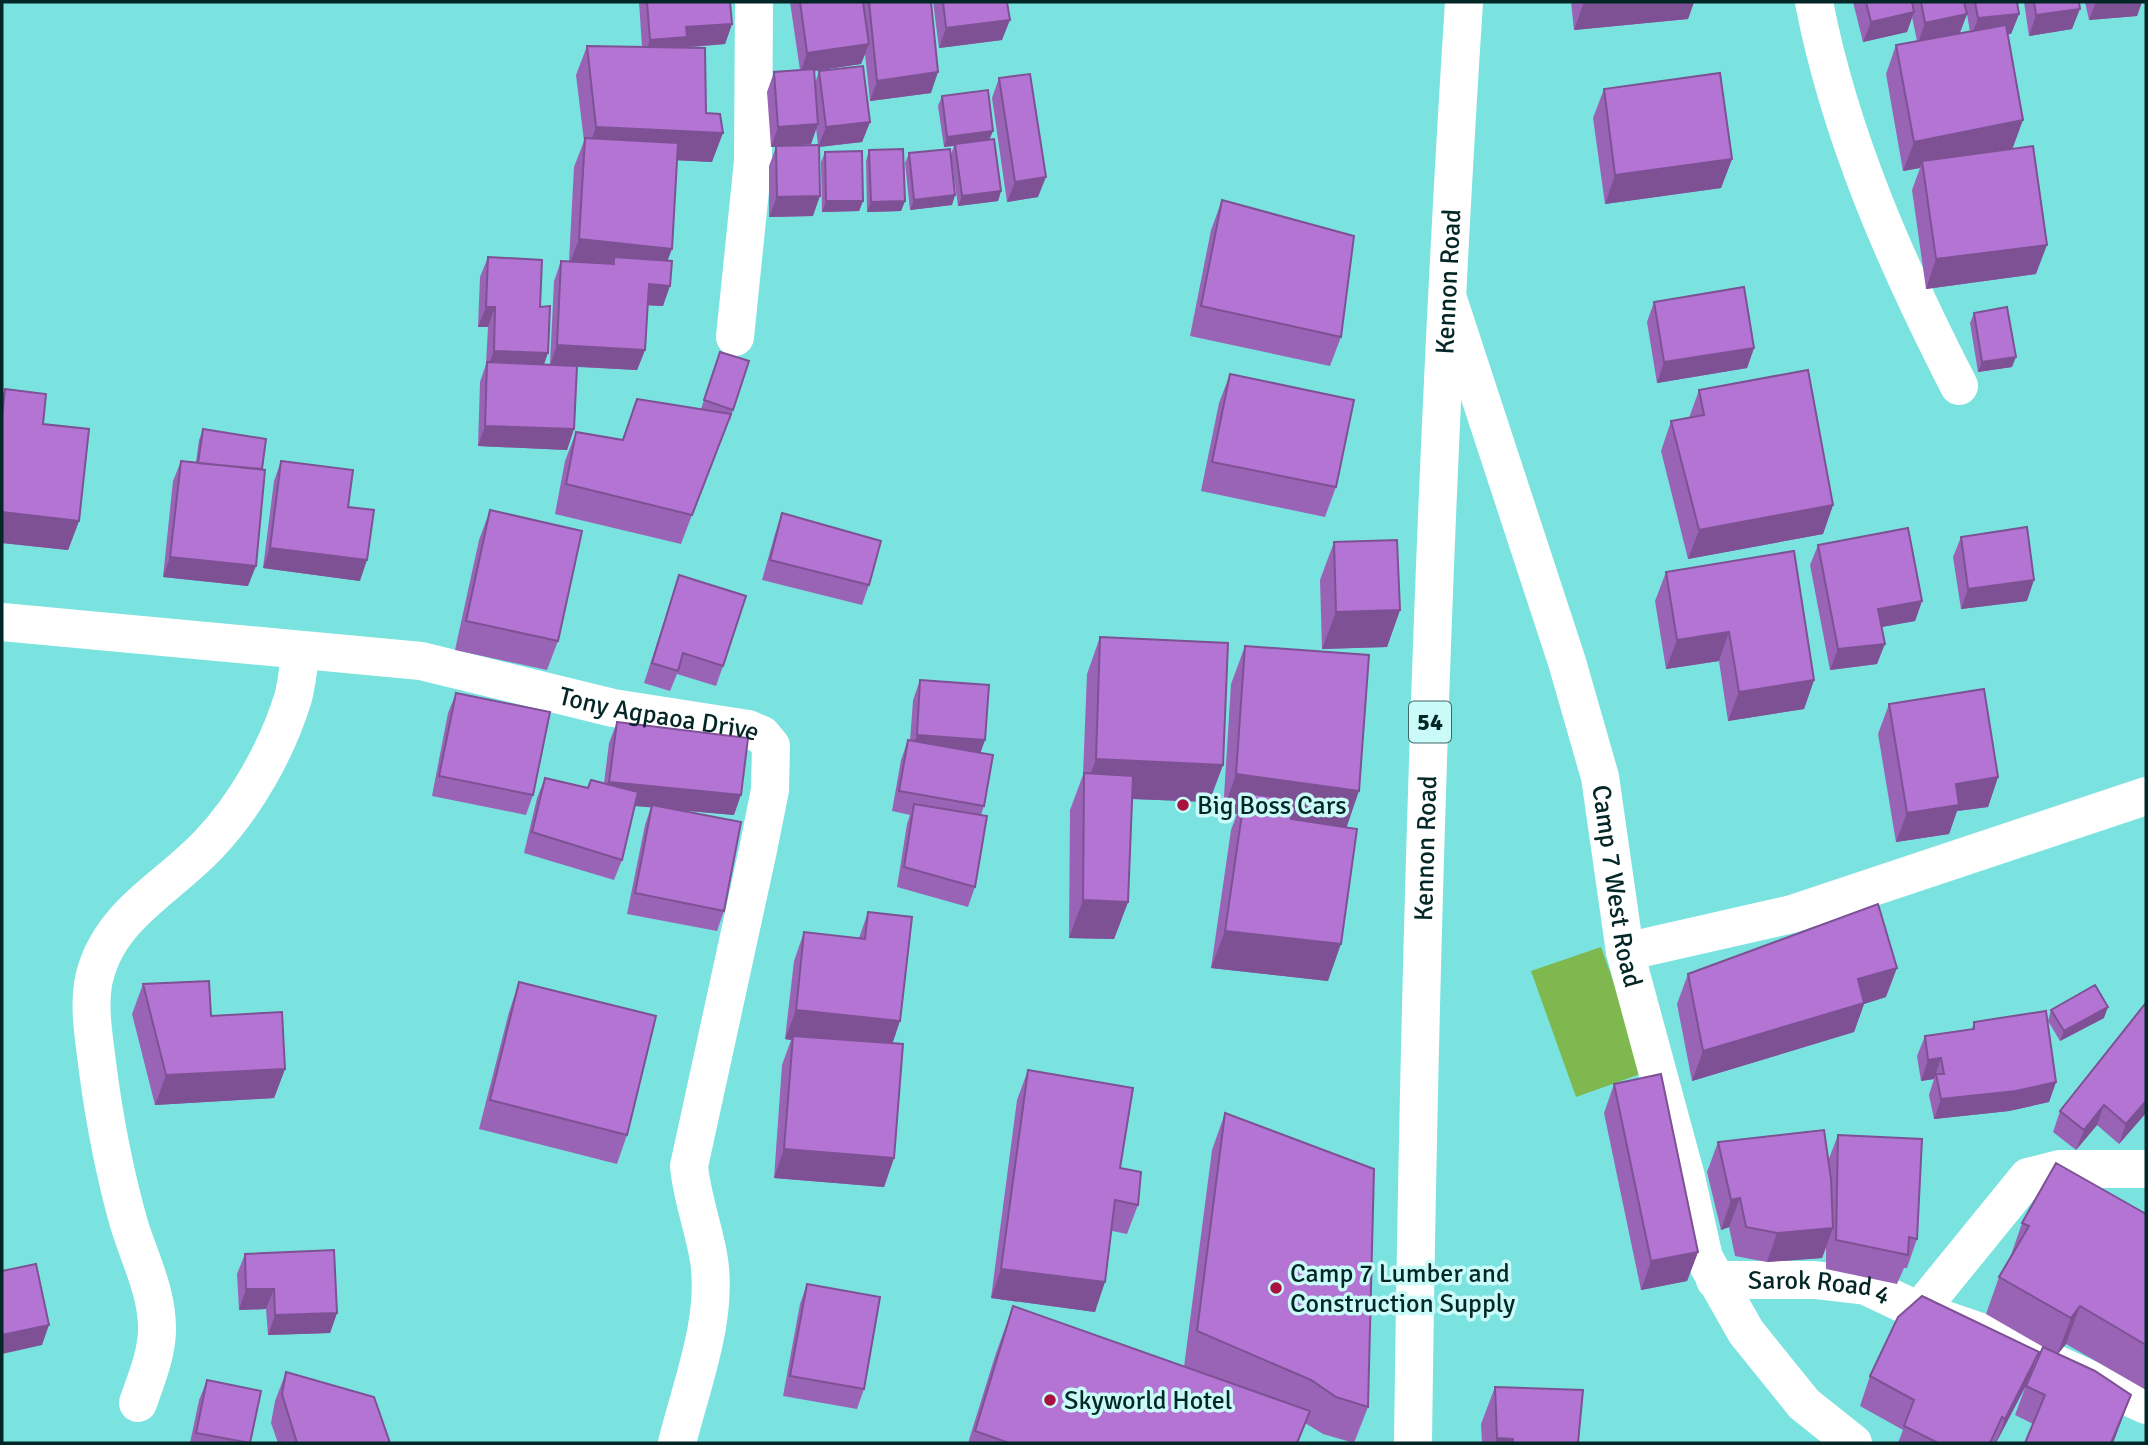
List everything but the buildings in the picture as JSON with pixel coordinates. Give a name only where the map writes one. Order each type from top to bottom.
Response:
[{"type":"main road","points":[[735,337],[753,161],[754,2]]},
{"type":"main road","name":"Kennon Road","points":[[1413,1443],[1422,1001],[1445,291],[1464,2]]},
{"type":"main road","points":[[1814,2],[1835,89],[1862,169],[1922,313],[1959,386]]},
{"type":"main road","name":"Camp 7 West Road","points":[[1445,291],[1567,662],[1600,777],[1625,952],[1686,1177],[1704,1258],[1746,1332],[1804,1404],[1853,1443]]},
{"type":"main road","name":"Tony Agpaoa Drive","points":[[2,622],[421,662],[613,708],[748,729],[762,735],[771,746],[773,759],[765,814],[689,1166],[692,1197],[709,1260],[710,1301],[677,1443]]},
{"type":"main road","points":[[138,1403],[153,1358],[157,1331],[154,1301],[114,1165],[102,1100],[91,1013],[98,963],[111,937],[134,908],[208,845],[241,804],[271,751],[293,698],[301,651]]},
{"type":"main road","points":[[1625,952],[1792,914],[2146,796]]},
{"type":"main road","name":"Sarok Road 4","points":[[1919,1311],[2028,1177],[2060,1168],[2146,1169]]},
{"type":"main road","name":"Sarok Road 4","points":[[1715,1280],[1815,1280],[1866,1286],[1919,1311],[2001,1339],[2146,1405]]},
{"type":"green space","points":[[1601,947],[1646,1072],[1576,1097],[1531,971]]},
{"type":"place","name":"Big Boss Cars","points":[[1183,805]]},
{"type":"place","name":"Camp 7 Lumber and Construction Supply","points":[[1276,1288]]},
{"type":"place","name":"Skyworld Hotel","points":[[1050,1400]]}]
